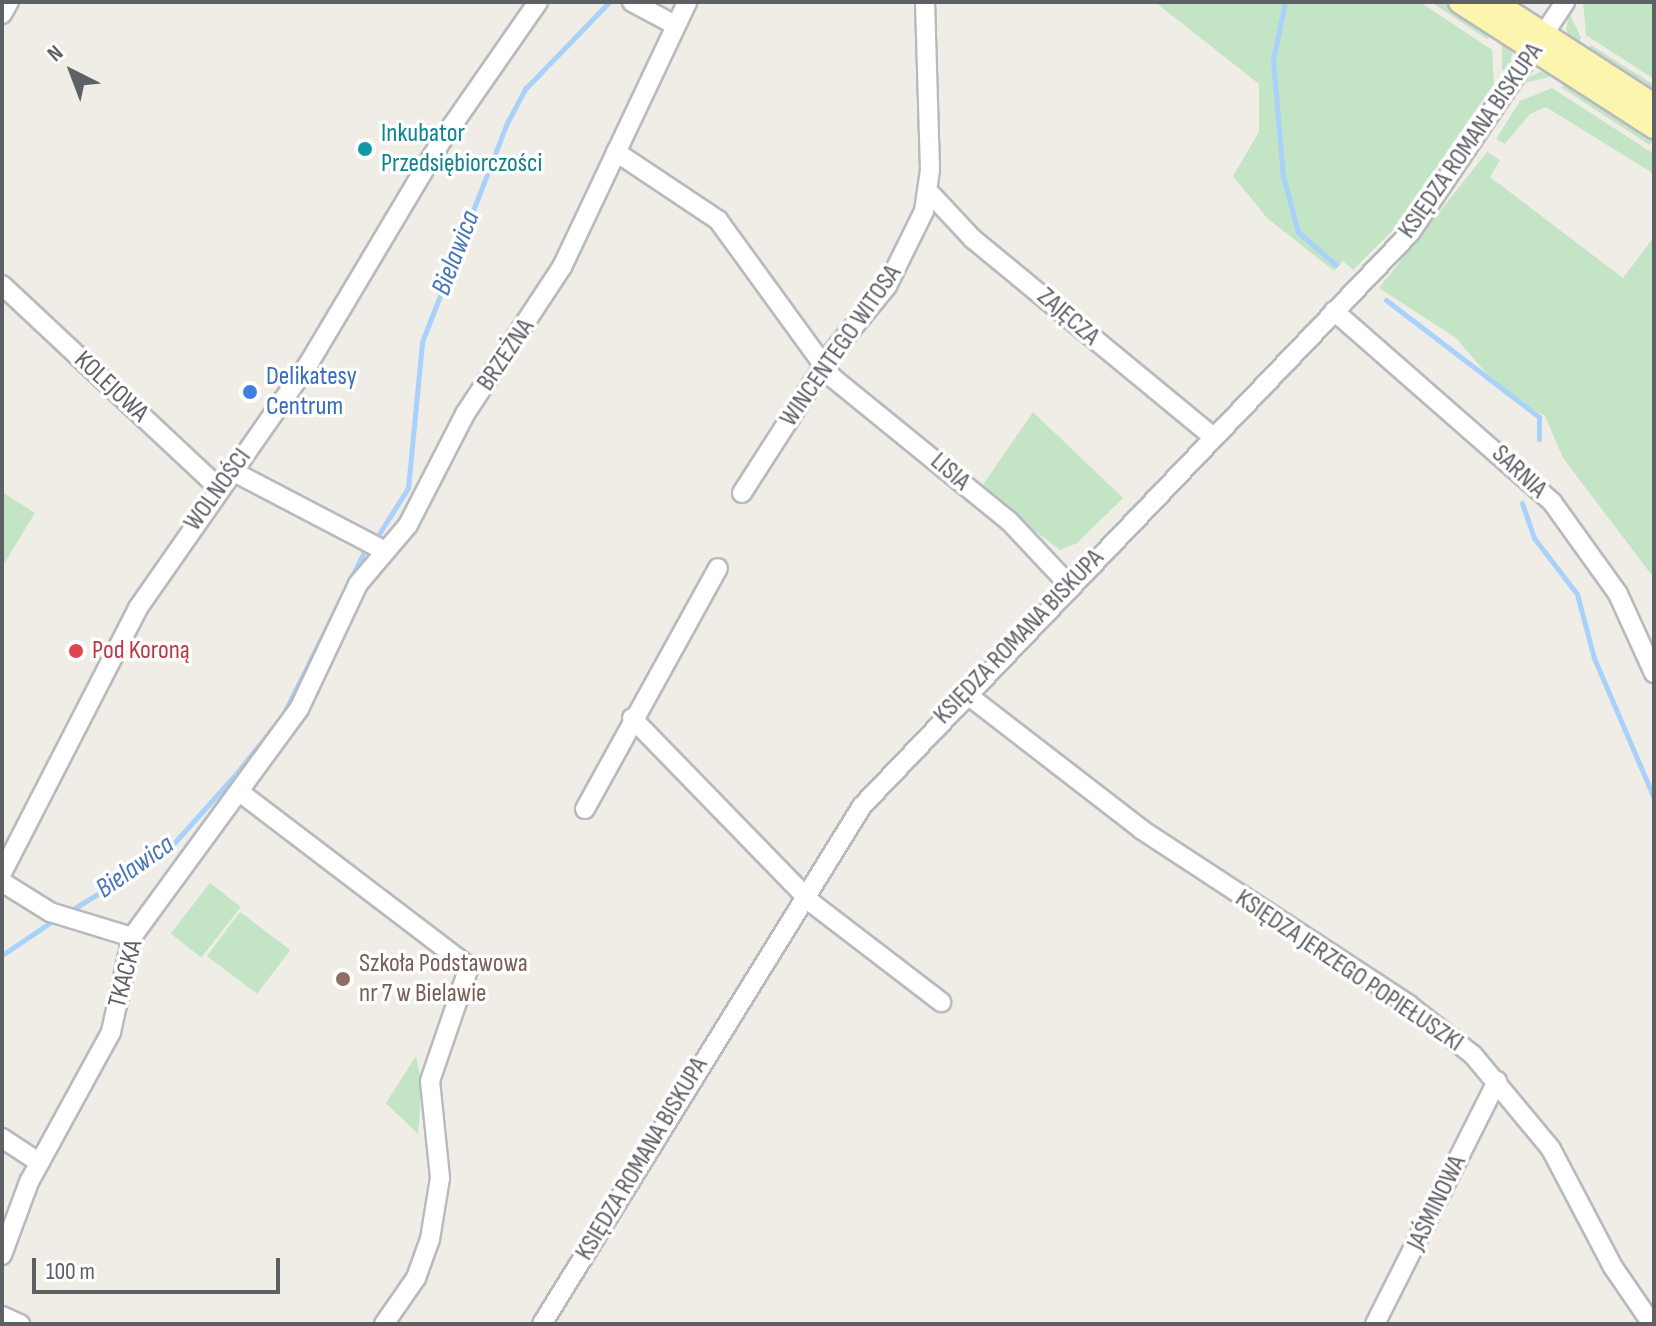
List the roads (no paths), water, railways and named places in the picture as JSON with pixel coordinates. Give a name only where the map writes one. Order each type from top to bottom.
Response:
[{"type":"main road","points":[[1460,2],[1654,105]]},
{"type":"main road","points":[[1494,2],[1539,43],[1654,127]]},
{"type":"street","points":[[2,14],[9,2]]},
{"type":"street","name":"WOLNOŚCI","points":[[2,873],[111,654],[219,488],[309,363],[440,143],[538,2]]},
{"type":"street","points":[[632,2],[675,25]]},
{"type":"street","name":"BRZEŻNA","points":[[385,551],[408,525],[465,414],[562,267],[687,2]]},
{"type":"street","name":"WINCENTEGO WITOSA","points":[[742,493],[824,367],[887,286],[929,192],[925,2]]},
{"type":"street","name":"KSIĘDZA ROMANA BISKUPA","points":[[542,1324],[803,894],[868,798],[965,693],[1334,311],[1438,198],[1565,2]]},
{"type":"street","points":[[616,152],[733,233],[824,367]]},
{"type":"street","name":"ZAJĘCZA","points":[[929,192],[973,239],[1213,437]]},
{"type":"street","name":"KOLEJOWA","points":[[2,285],[219,488]]},
{"type":"street","name":"SARNIA","points":[[1334,311],[1552,502],[1618,594],[1654,673]]},
{"type":"street","name":"LISIA","points":[[824,367],[1009,521],[1069,585]]},
{"type":"street","points":[[232,471],[385,551]]},
{"type":"street","name":"TKACKA","points":[[2,1255],[40,1163],[111,1032],[132,937],[211,822],[241,793],[299,709],[358,584],[385,551]]},
{"type":"street","points":[[585,809],[632,718],[718,568]]},
{"type":"street","name":"KSIĘDZA JERZEGO POPIEŁUSZKI","points":[[965,693],[1176,854],[1420,1012],[1497,1081],[1551,1149],[1652,1324]]},
{"type":"street","points":[[632,718],[803,894],[941,1002]]},
{"type":"street","points":[[241,793],[469,967],[430,1081],[440,1178],[430,1239],[416,1278],[384,1324]]},
{"type":"street","points":[[2,882],[70,921],[132,937]]},
{"type":"street","name":"JAŚMINOWA","points":[[1375,1324],[1497,1081]]},
{"type":"street","points":[[2,1138],[40,1163]]},
{"type":"street","points":[[2,1316],[20,1324]]},
{"type":"waterway","name":"Bielawica","points":[[377,537],[408,488],[422,342],[507,123],[526,88],[609,2]]},
{"type":"waterway","points":[[1285,2],[1273,60],[1283,176],[1298,232],[1336,265]]},
{"type":"waterway","points":[[1386,300],[1539,417],[1539,439]]},
{"type":"waterway","points":[[1522,503],[1534,538],[1577,594],[1594,658],[1654,798]]},
{"type":"waterway","name":"Bielawica","points":[[70,911],[167,851],[235,775],[283,715],[366,548]]},
{"type":"waterway","name":"Bielawica","points":[[2,955],[54,920]]},
{"type":"place","name":"Inkubator Przedsiębiorczości","points":[[365,149]]},
{"type":"place","name":"Delikatesy Centrum","points":[[250,392]]},
{"type":"place","name":"Pod Koroną","points":[[76,651]]},
{"type":"place","name":"Szkoła Podstawowa nr 7 w Bielawie","points":[[343,979]]}]
